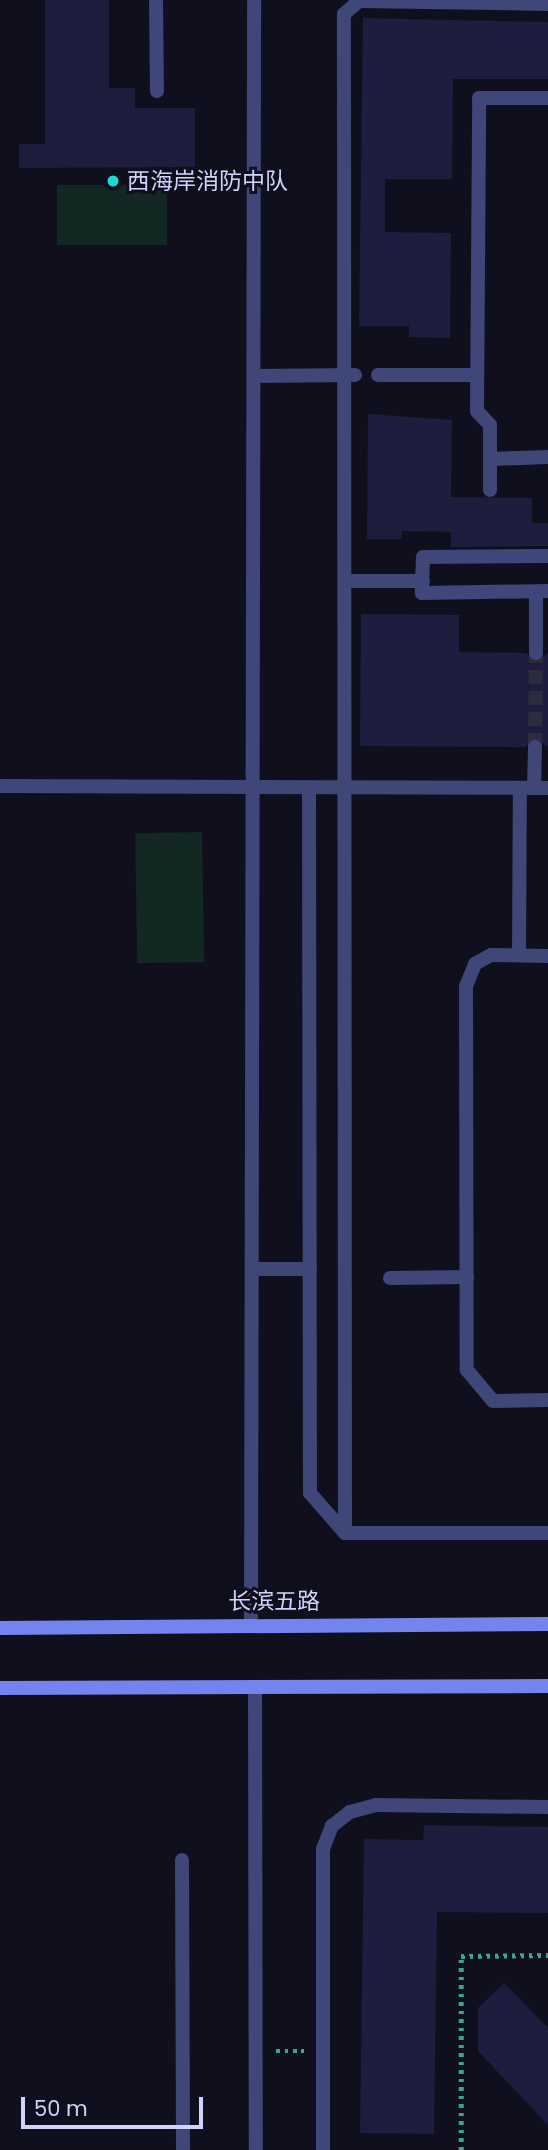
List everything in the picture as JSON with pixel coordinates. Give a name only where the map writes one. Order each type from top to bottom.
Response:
[{"type":"main road","name":"长滨五路","points":[[0,1628],[251,1624],[548,1624]]},
{"type":"main road","points":[[0,1688],[548,1686]]},
{"type":"street","points":[[156,0],[157,91]]},
{"type":"street","points":[[251,1624],[255,788],[254,0]]},
{"type":"street","points":[[345,1532],[345,581],[348,375],[344,13],[359,1],[548,4]]},
{"type":"street","points":[[490,490],[490,425],[477,411],[479,98],[548,98]]},
{"type":"street","points":[[255,376],[348,375]]},
{"type":"street","points":[[378,375],[477,375]]},
{"type":"street","points":[[490,459],[548,457]]},
{"type":"street","points":[[536,653],[542,591],[422,593],[423,557],[548,556]]},
{"type":"street","points":[[345,581],[423,581]]},
{"type":"street","points":[[519,956],[534,788],[535,747]]},
{"type":"street","points":[[0,786],[534,788]]},
{"type":"street","points":[[309,788],[310,1493],[345,1532],[548,1533]]},
{"type":"street","points":[[548,956],[491,955],[475,964],[466,986],[467,1370],[493,1401],[548,1400]]},
{"type":"street","points":[[253,1269],[310,1269]]},
{"type":"street","points":[[390,1278],[467,1277]]},
{"type":"street","points":[[255,1689],[256,2150]]},
{"type":"street","points":[[323,2150],[323,1849],[332,1826],[350,1812],[376,1805],[548,1807]]},
{"type":"street","points":[[182,1860],[183,2150]]},
{"type":"path","points":[[461,2150],[461,1956],[548,1955]]},
{"type":"path","points":[[276,2051],[311,2051]]},
{"type":"green space","points":[[57,185],[167,185],[167,245],[57,245]]},
{"type":"green space","points":[[202,832],[204,962],[137,963],[135,833]]},
{"type":"building","points":[[45,0],[109,0],[109,88],[135,88],[135,108],[195,108],[195,167],[19,168],[19,144],[45,144]]},
{"type":"building","points":[[363,18],[548,22],[548,79],[453,79],[452,179],[385,179],[385,232],[451,233],[450,338],[409,337],[409,326],[359,326]]},
{"type":"building","points":[[368,414],[452,420],[451,497],[532,498],[532,523],[548,523],[548,546],[451,547],[451,532],[402,531],[402,539],[367,539]]},
{"type":"building","points":[[361,614],[459,615],[459,652],[526,653],[535,663],[548,653],[548,748],[535,737],[525,747],[360,746]]},
{"type":"building","points":[[424,1825],[548,1827],[548,1913],[437,1912],[434,2134],[360,2133],[364,1839],[423,1840]]},
{"type":"building","points":[[504,1983],[548,2028],[548,2125],[478,2051],[478,2008]]},
{"type":"tunnel","points":[[535,747],[536,653]]},
{"type":"place","name":"西海岸消防中队","points":[[113,181]]}]
